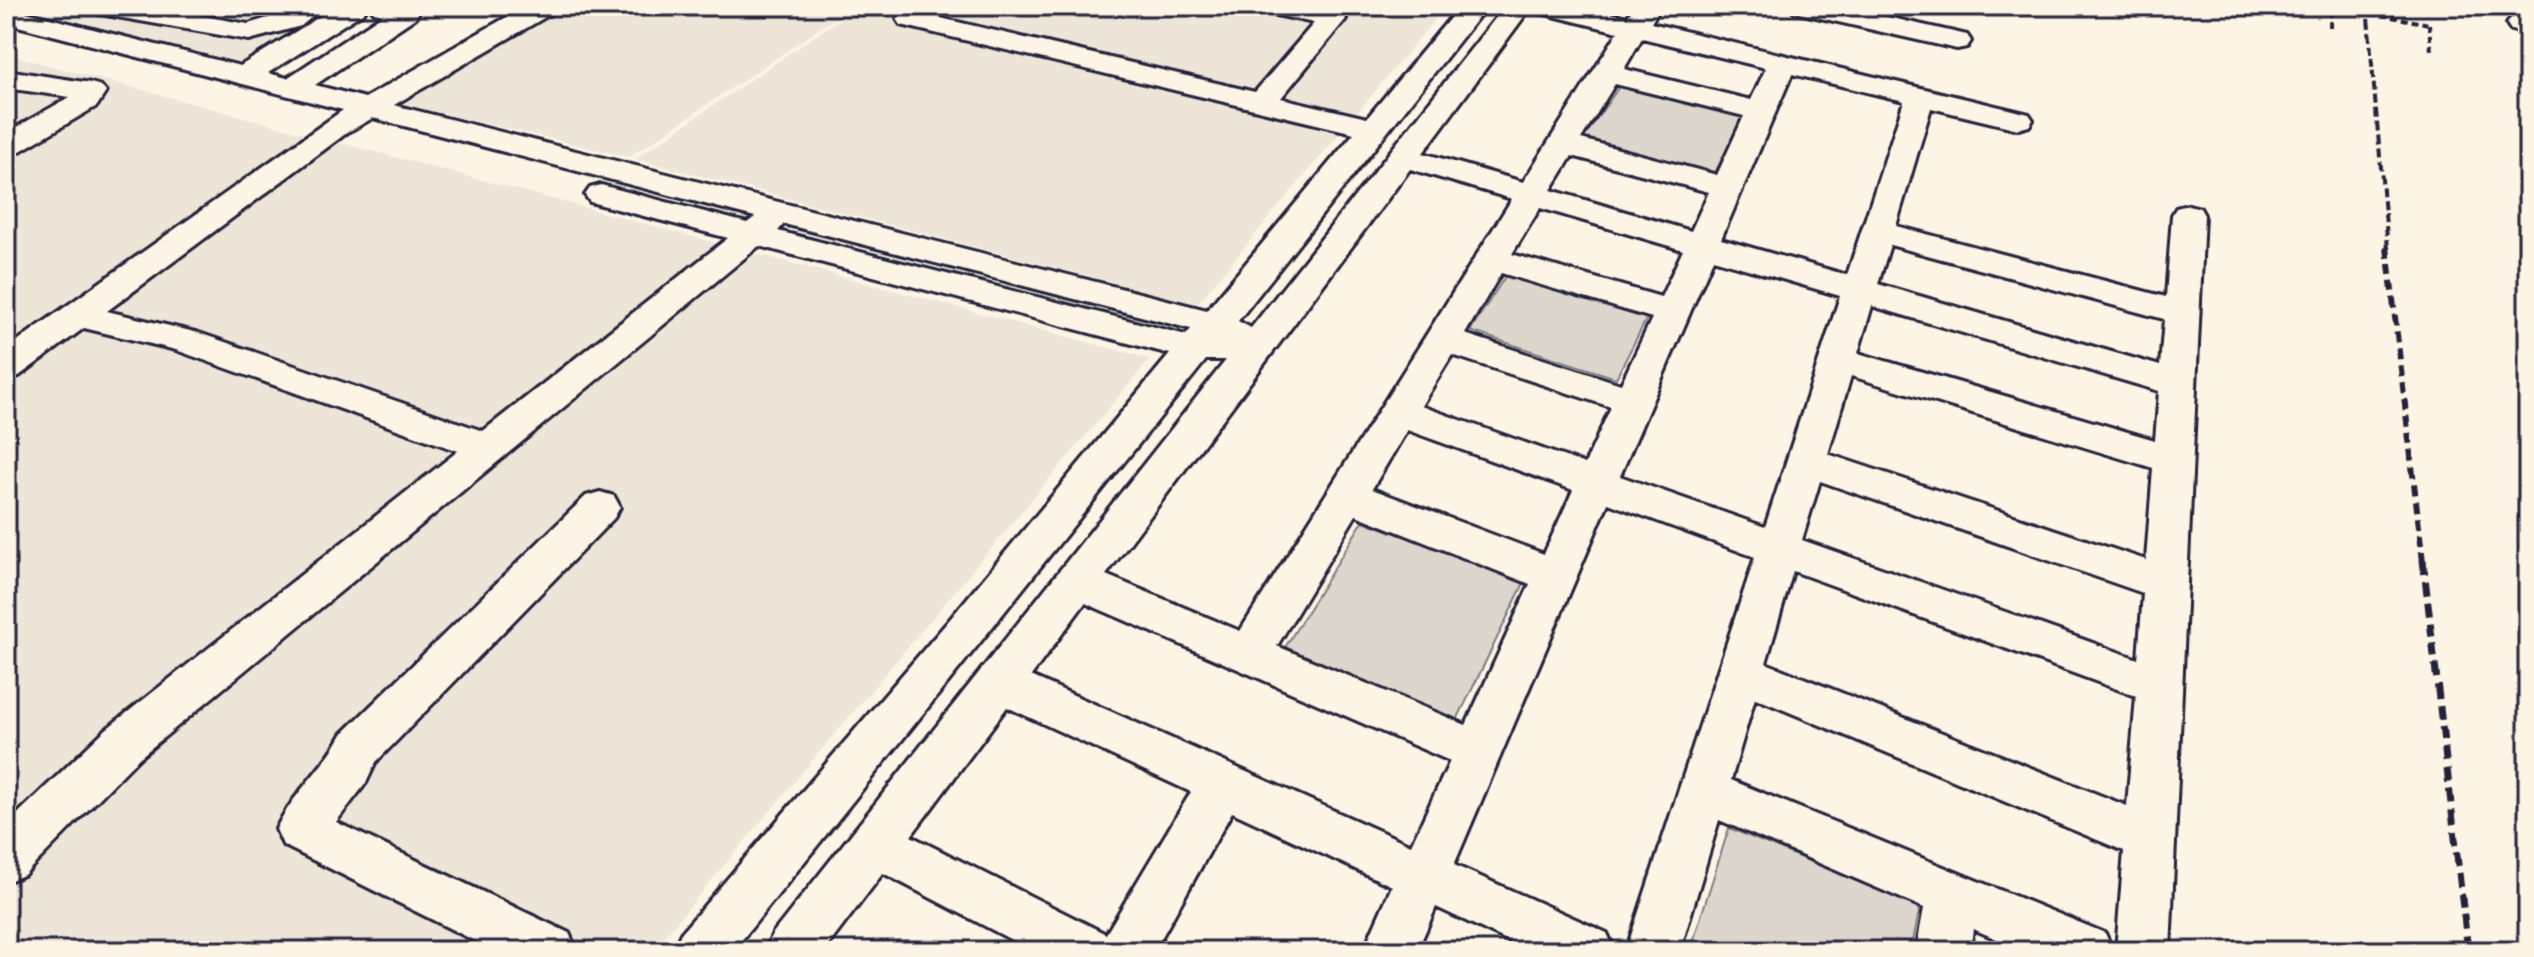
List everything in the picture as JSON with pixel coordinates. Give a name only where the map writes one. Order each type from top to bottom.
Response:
[{"type":"street","points":[[100,6],[142,9],[249,32],[291,20],[312,6]]},
{"type":"street","points":[[246,75],[355,6]]},
{"type":"street","points":[[293,87],[406,12],[383,6]]},
{"type":"street","points":[[6,367],[337,126],[545,6]]},
{"type":"street","points":[[928,6],[911,19],[1374,129]]},
{"type":"street","points":[[1262,102],[1332,19],[1271,6]]},
{"type":"street","points":[[700,951],[1474,6]]},
{"type":"street","points":[[792,951],[1519,6]]},
{"type":"street","points":[[1546,6],[1641,17],[1782,63],[2018,120]]},
{"type":"street","points":[[1803,6],[1957,41]]},
{"type":"street","points":[[93,37],[142,9]]},
{"type":"street","points":[[6,15],[659,181],[767,223]]},
{"type":"street","points":[[1249,654],[1641,17]]},
{"type":"street","points":[[6,37],[590,192],[767,223],[1206,336],[1257,346]]},
{"type":"street","points":[[1390,951],[1782,63]]},
{"type":"street","points":[[1607,73],[1761,111]]},
{"type":"street","points":[[6,79],[91,92],[87,100],[6,146]]},
{"type":"street","points":[[1653,951],[1920,96]]},
{"type":"street","points":[[1563,144],[1727,187]]},
{"type":"street","points":[[1403,157],[2176,383]]},
{"type":"street","points":[[590,192],[659,181]]},
{"type":"street","points":[[2143,951],[2188,215]]},
{"type":"street","points":[[6,859],[122,744],[767,223]]},
{"type":"street","points":[[1878,231],[2180,312]]},
{"type":"street","points":[[1492,259],[1671,312]]},
{"type":"street","points":[[78,315],[186,341],[489,448]]},
{"type":"street","points":[[1443,339],[1632,401]]},
{"type":"street","points":[[1838,359],[2171,459]]},
{"type":"street","points":[[1398,412],[2158,685]]},
{"type":"street","points":[[1806,461],[2164,583]]},
{"type":"street","points":[[1347,495],[1555,576]]},
{"type":"street","points":[[550,951],[301,829],[349,768],[359,748],[600,507]]},
{"type":"street","points":[[1077,581],[1477,751]]},
{"type":"street","points":[[1740,672],[2150,838]]},
{"type":"street","points":[[999,682],[1588,951]]},
{"type":"street","points":[[1125,951],[1222,784]]},
{"type":"street","points":[[1703,791],[2086,951]]},
{"type":"street","points":[[875,843],[1086,951]]},
{"type":"street","points":[[1943,951],[1952,896]]},
{"type":"path","points":[[2270,6],[2270,12]]},
{"type":"path","points":[[2330,27],[2332,6],[2429,24],[2431,51]]},
{"type":"shaded area","points":[[17,6],[344,6],[252,65]]},
{"type":"shaded area","points":[[565,6],[853,6],[629,157],[399,103]]},
{"type":"shaded area","points":[[859,6],[1446,6],[1197,304],[635,159]]},
{"type":"shaded area","points":[[6,54],[1150,359],[652,951],[6,951]]},
{"type":"shaded area","points":[[1621,84],[1746,116],[1713,176],[1582,140]]},
{"type":"shaded area","points":[[1506,275],[1647,318],[1616,378],[1470,331]]},
{"type":"shaded area","points":[[1363,521],[1525,581],[1457,720],[1284,649]]},
{"type":"shaded area","points":[[1729,828],[1920,907],[1911,951],[1690,951]]},
{"type":"railway","points":[[2367,6],[2388,249]]},
{"type":"railway","points":[[2387,247],[2423,562]]},
{"type":"railway","points":[[2423,560],[2468,951]]}]
